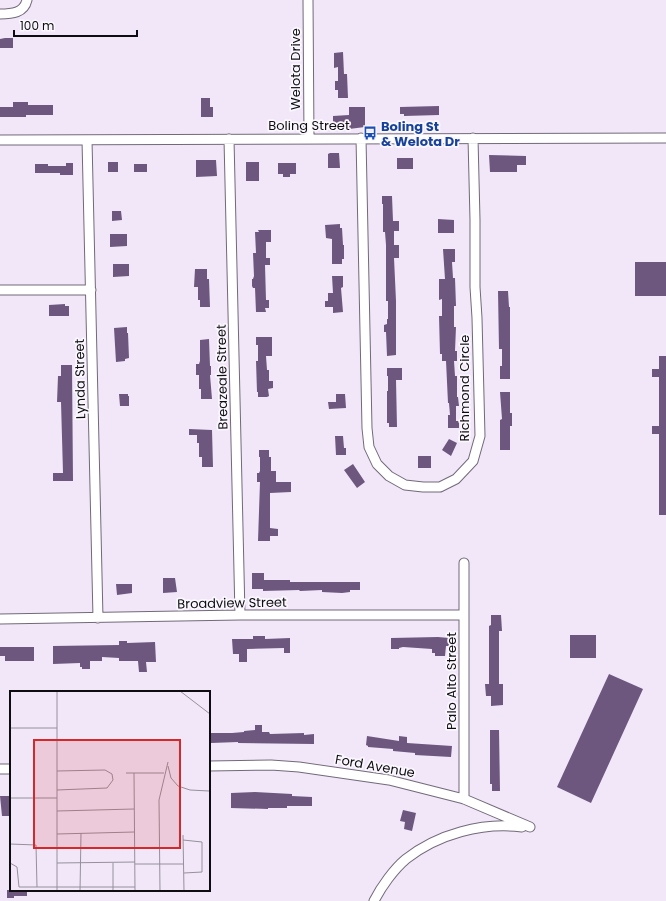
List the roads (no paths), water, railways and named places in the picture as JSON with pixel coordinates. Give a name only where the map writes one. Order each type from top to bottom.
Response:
[{"type":"street","points":[[0,14],[12,14],[20,11],[26,5],[28,0]]},
{"type":"street","name":"Welota Drive","points":[[308,0],[308,138]]},
{"type":"street","name":"Richmond Circle","points":[[361,138],[366,428],[369,447],[377,464],[389,476],[405,485],[423,488],[440,486],[456,480],[473,461],[480,436],[475,287],[473,138]]},
{"type":"street","name":"Boling Street","points":[[0,140],[666,138]]},
{"type":"street","name":"Breazeale Street","points":[[229,139],[240,615]]},
{"type":"street","name":"Lynda Street","points":[[87,140],[98,618]]},
{"type":"street","points":[[0,290],[91,290]]},
{"type":"street","name":"Palo Alto Street","points":[[464,563],[464,799]]},
{"type":"street","name":"Broadview Street","points":[[0,619],[240,615],[464,615]]},
{"type":"street","name":"Ford Avenue","points":[[210,766],[270,765],[329,771],[392,781],[464,799],[530,827],[512,825],[466,830],[434,841],[405,860],[381,887],[374,901]]},
{"type":"place","name":"Boling St & Welota Dr","points":[[370,133]]}]
